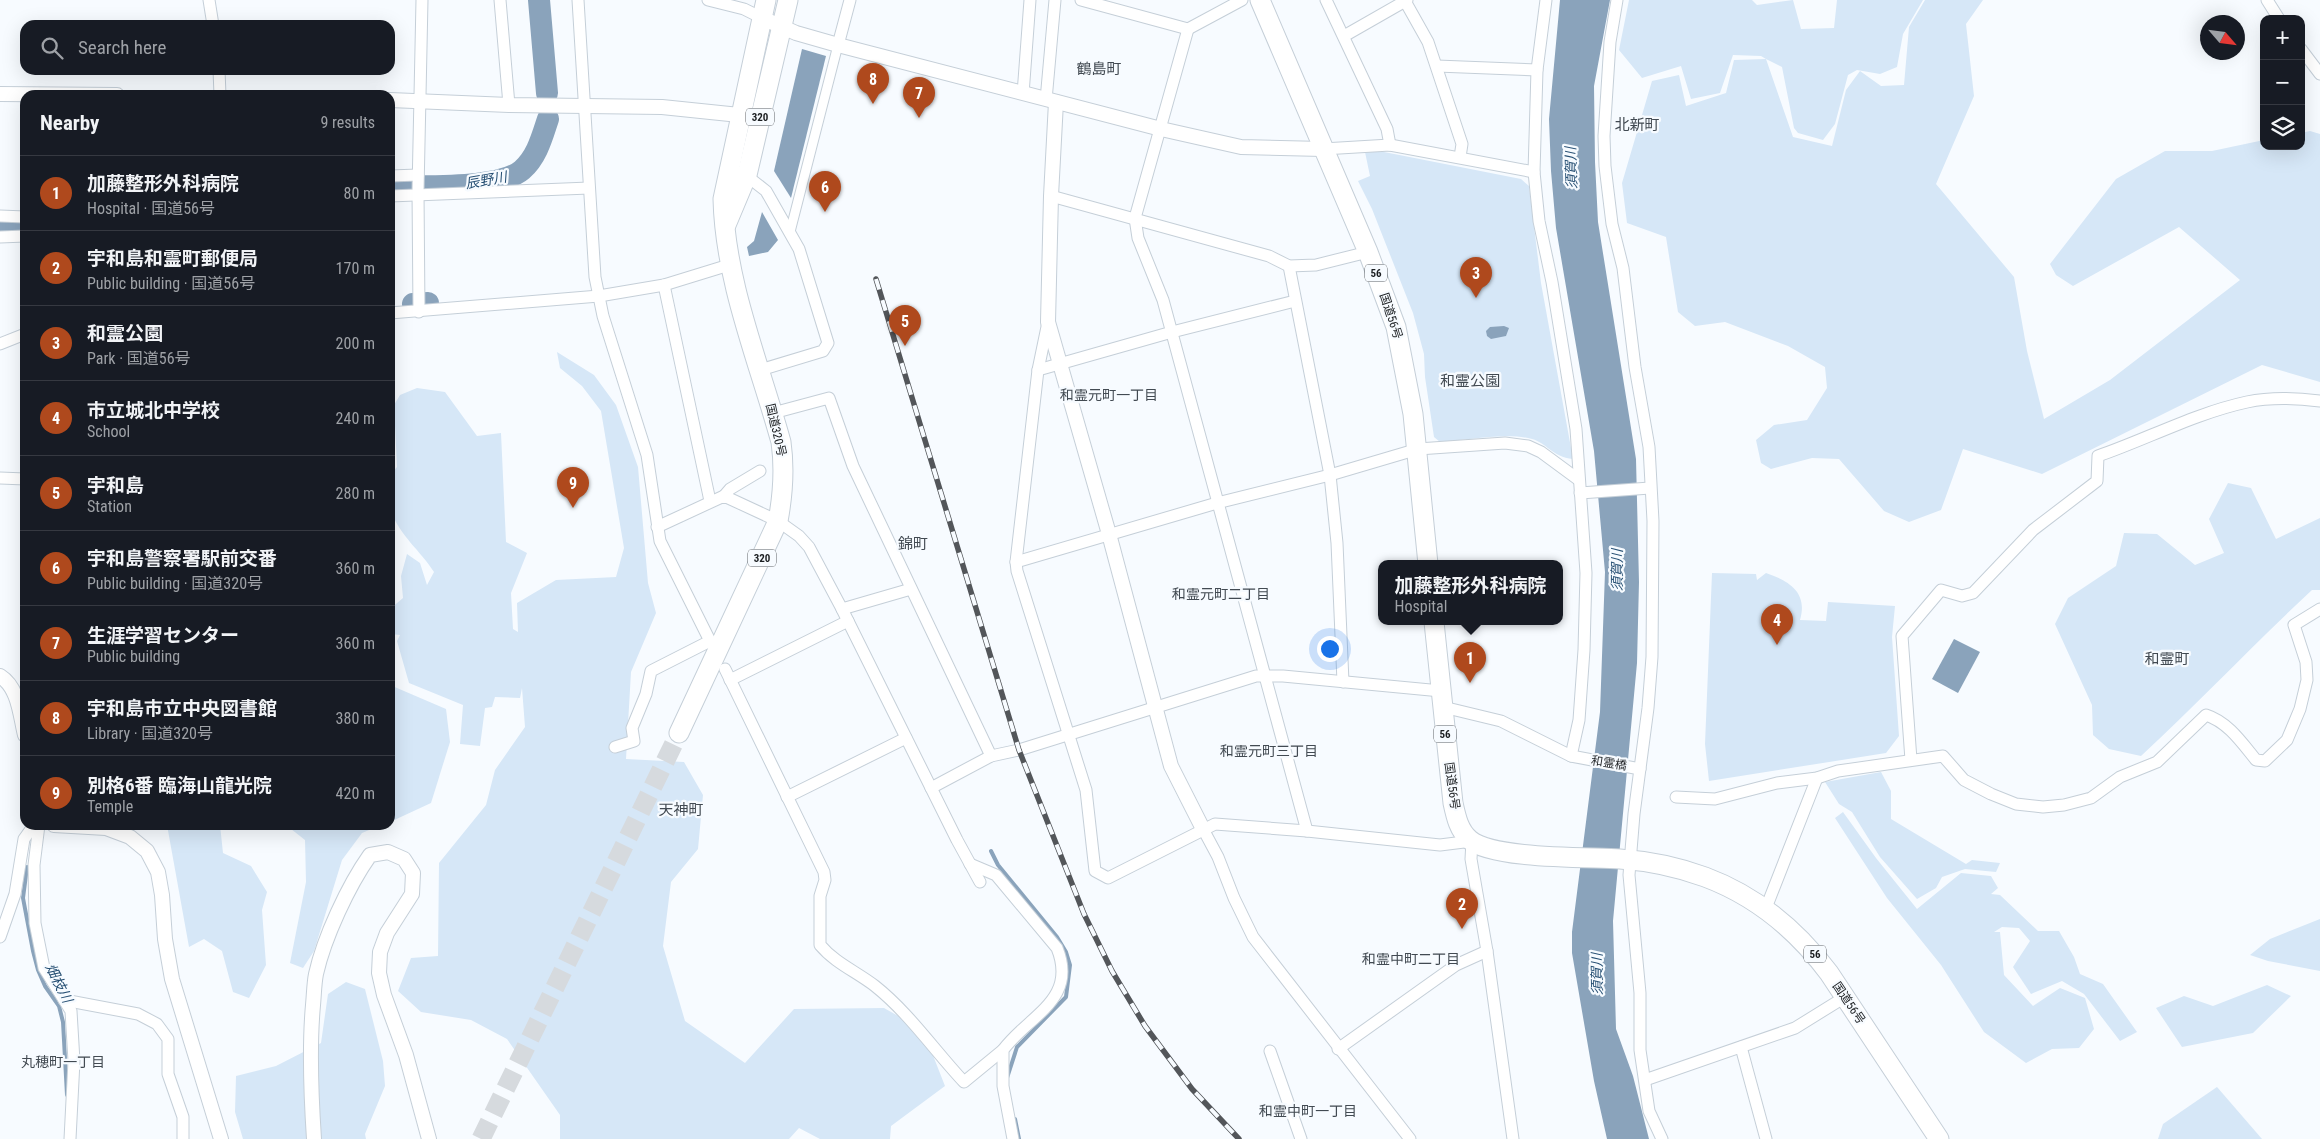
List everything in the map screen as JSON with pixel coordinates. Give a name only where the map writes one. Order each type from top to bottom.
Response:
[{"type":"highway","name":"320","points":[[723,230],[747,175],[788,0]]},
{"type":"highway","name":"国道56号","points":[[1260,0],[1368,252],[1396,327],[1404,358],[1418,449],[1428,560]]},
{"type":"highway","name":"国道320号","points":[[679,733],[778,521],[783,490],[783,464],[780,442],[729,265],[723,230],[723,199],[764,9]]},
{"type":"highway","name":"国道56号","points":[[1434,625],[1453,804],[1458,824],[1472,841]]},
{"type":"highway","name":"56","points":[[1472,841],[1499,851],[1625,860]]},
{"type":"highway","name":"国道56号","points":[[1625,860],[1680,869],[1704,876],[1733,889],[1766,908],[1791,928],[1811,950],[1845,997],[1939,1139]]},
{"type":"street","points":[[209,0],[212,20]]},
{"type":"street","points":[[419,306],[418,177],[422,0]]},
{"type":"street","points":[[500,0],[509,105]]},
{"type":"street","points":[[578,0],[589,188],[597,287],[602,316],[647,455],[660,541],[710,641],[651,671],[646,694],[632,728],[634,741],[615,747]]},
{"type":"street","points":[[708,0],[744,10],[764,9],[781,26],[838,45],[1160,129],[1241,147],[1323,150],[1390,145],[1460,156],[1534,172]]},
{"type":"street","points":[[790,232],[850,0]]},
{"type":"street","points":[[1023,94],[1030,0]]},
{"type":"street","points":[[1055,0],[1051,101],[1048,322],[1038,370],[1016,562],[1017,571],[1067,735],[1086,790],[1095,871],[1108,878],[1216,824],[1307,831],[1440,845],[1472,841],[1472,859],[1488,951],[1513,1139]]},
{"type":"street","points":[[1081,0],[1188,29],[1242,0]]},
{"type":"street","points":[[1326,0],[1387,129],[1390,145]]},
{"type":"street","points":[[1344,36],[1406,0],[1428,42],[1462,144],[1460,156]]},
{"type":"street","points":[[1546,0],[1537,70],[1534,172],[1539,221],[1552,282],[1576,429],[1579,480],[1585,492],[1586,573],[1584,650],[1579,720],[1571,756]]},
{"type":"street","points":[[1618,0],[1609,52],[1604,136],[1605,166],[1612,224],[1623,268],[1635,367],[1649,447],[1645,488],[1654,521],[1652,657],[1634,814],[1625,860],[1640,993],[1640,1050],[1649,1111],[1662,1139]]},
{"type":"street","points":[[2267,0],[2276,15]]},
{"type":"street","points":[[1188,29],[1135,218],[1138,238],[1164,300],[1217,502],[1267,676],[1307,831]]},
{"type":"street","points":[[2305,54],[2320,74]]},
{"type":"street","points":[[1436,66],[1537,70]]},
{"type":"street","points":[[219,75],[220,90]]},
{"type":"street","points":[[0,94],[20,94]]},
{"type":"street","points":[[395,100],[509,105],[662,107],[741,114],[760,118]]},
{"type":"street","points":[[729,168],[747,175],[766,190],[790,232],[802,258],[828,343],[822,352],[760,370]]},
{"type":"street","points":[[395,176],[418,177]]},
{"type":"street","points":[[395,195],[418,193],[589,188]]},
{"type":"street","points":[[1051,196],[1269,256],[1289,266],[1316,265],[1368,252]]},
{"type":"street","points":[[0,216],[20,217]]},
{"type":"street","points":[[0,236],[20,236]]},
{"type":"street","points":[[395,312],[419,306],[597,287],[664,285],[729,265]]},
{"type":"street","points":[[1289,266],[1330,474],[1337,543],[1343,682]]},
{"type":"street","points":[[664,285],[710,501]]},
{"type":"street","points":[[1038,370],[1172,332],[1295,301]]},
{"type":"street","points":[[1048,322],[1109,534],[1171,766],[1218,857],[1234,898],[1253,937],[1338,1049],[1410,1139]]},
{"type":"street","points":[[0,344],[20,336]]},
{"type":"street","points":[[773,413],[829,398],[853,466],[991,756]]},
{"type":"street","points":[[1911,760],[1902,636],[1941,590],[1962,596],[1972,593],[2033,530],[2097,481],[2098,456],[2210,413],[2248,402],[2294,398],[2320,401]]},
{"type":"street","points":[[1016,562],[1217,502],[1330,474],[1418,449],[1505,443],[1528,446],[1540,452],[1579,480]]},
{"type":"street","points":[[657,527],[724,496],[730,489],[760,470]]},
{"type":"street","points":[[0,478],[20,480]]},
{"type":"street","points":[[1585,492],[1645,488]]},
{"type":"street","points":[[724,496],[778,521],[799,536],[809,546],[980,882]]},
{"type":"street","points":[[842,609],[910,589]]},
{"type":"street","points":[[1676,797],[1715,799],[1777,783],[1818,778],[1838,771],[1943,756],[1964,780],[1990,794],[2016,804],[2043,807],[2064,806],[2091,798],[2120,777],[2157,762],[2206,715],[2216,718],[2232,732],[2256,760],[2265,761],[2287,740],[2300,709],[2307,680],[2306,662],[2294,626],[2320,609]]},
{"type":"street","points":[[730,680],[848,621]]},
{"type":"street","points":[[725,669],[824,872],[825,880],[820,896],[820,945],[875,986],[900,1008],[964,1082],[1003,1050],[1056,997],[1062,970],[1057,948],[996,875],[970,864]]},
{"type":"street","points":[[0,676],[8,681],[20,701]]},
{"type":"street","name":"和霊橋","points":[[931,788],[991,756],[1019,750],[1256,676],[1283,676],[1343,682],[1442,699],[1501,721],[1571,756],[1638,768]]},
{"type":"street","points":[[788,797],[906,738]]},
{"type":"street","points":[[1766,908],[1818,778]]},
{"type":"street","points":[[0,937],[16,894],[24,839],[30,830]]},
{"type":"street","points":[[38,830],[34,865],[35,923],[44,968],[71,1011],[74,1060],[70,1139]]},
{"type":"street","points":[[111,830],[130,837],[147,851],[158,872],[162,895],[165,939],[172,979],[221,1139]]},
{"type":"street","points":[[314,1139],[311,1022],[316,974],[342,906],[358,872],[370,855],[388,852],[404,859],[413,873],[412,894],[387,932],[380,952],[379,974],[384,995],[406,1055],[429,1139]]},
{"type":"street","points":[[1338,1049],[1456,965],[1488,951]]},
{"type":"street","points":[[1645,1080],[1795,1028],[1845,997]]},
{"type":"street","points":[[64,1000],[138,1014],[157,1024],[168,1039],[168,1074],[183,1117],[183,1139]]},
{"type":"street","points":[[1741,1047],[1766,1139]]},
{"type":"street","points":[[1003,1050],[1003,1086],[1013,1139]]},
{"type":"street","points":[[1270,1051],[1301,1139]]},
{"type":"shaded area","points":[[1629,0],[1752,0],[1757,5],[1793,0],[1801,29],[1834,28],[1837,0],[1923,0],[1903,34],[1897,67],[1880,74],[1857,70],[1848,75],[1835,124],[1823,140],[1798,133],[1794,128],[1782,67],[1761,56],[1733,55],[1720,93],[1691,99],[1681,66],[1642,78],[1619,50]]},
{"type":"shaded area","points":[[1925,0],[1983,0],[1966,24],[1974,96],[1936,184],[2014,277],[2027,351],[2044,419],[2110,380],[2240,280],[2179,227],[2073,286],[2056,275],[2050,264],[2116,179],[2165,151],[2212,151],[2260,141],[2260,150],[2305,150],[2305,132],[2310,131],[2320,134],[2320,382],[2262,365],[2042,474],[1963,449],[1941,510],[1909,522],[1884,511],[1839,459],[1812,458],[1771,469],[1761,463],[1756,440],[1774,425],[1807,420],[1827,388],[1825,367],[1788,346],[1725,322],[1695,326],[1678,312],[1666,237],[1627,223],[1622,183],[1652,81],[1679,75],[1686,106],[1726,93],[1734,60],[1766,59],[1793,137],[1832,146],[1846,90],[1860,71],[1881,86],[1904,85],[1909,27]]},
{"type":"shaded area","name":"和霊公園","points":[[1379,151],[1521,179],[1529,186],[1541,283],[1573,459],[1560,456],[1537,441],[1522,437],[1499,436],[1440,442],[1434,437],[1425,377],[1424,354],[1413,313],[1372,209],[1358,181],[1370,176],[1365,152]]},
{"type":"shaded area","points":[[557,352],[594,375],[616,405],[638,467],[648,583],[656,613],[631,672],[626,759],[684,762],[703,795],[698,849],[671,882],[663,946],[685,1021],[745,1063],[794,1009],[884,1008],[923,1030],[945,1086],[891,1126],[890,1139],[820,1139],[799,1128],[789,1139],[560,1139],[560,1115],[507,1039],[471,1020],[421,1012],[398,991],[411,958],[438,956],[439,863],[486,805],[495,770],[525,727],[522,688],[520,698],[495,697],[492,707],[485,708],[480,746],[460,744],[463,705],[409,683],[397,641],[400,635],[395,634],[395,605],[403,598],[401,576],[407,554],[420,563],[427,585],[434,572],[395,520],[395,469],[397,467],[395,403],[400,395],[417,388],[445,392],[477,436],[501,433],[506,542],[527,553],[511,593],[513,629],[518,632],[517,603],[556,580],[616,577],[624,548],[601,411],[582,386],[560,368]]},
{"type":"shaded area","points":[[2228,483],[2251,488],[2276,539],[2320,518],[2320,590],[2312,590],[2141,756],[2109,749],[2093,735],[2092,705],[2055,624],[2068,598],[2116,566],[2124,533],[2157,534],[2195,565],[2224,553],[2209,519]]},
{"type":"shaded area","points":[[1712,573],[1756,574],[1757,580],[1766,573],[1783,580],[1795,589],[1799,595],[1802,611],[1800,620],[1826,621],[1828,602],[1895,606],[1892,637],[1899,736],[1886,753],[1709,781],[1705,744]]},
{"type":"shaded area","points":[[395,687],[446,709],[450,742],[431,803],[395,820]]},
{"type":"shaded area","points":[[1881,772],[1891,791],[1891,819],[1966,864],[1972,860],[2000,863],[1996,872],[1965,869],[1942,877],[1936,888],[1917,899],[1880,857],[1852,812],[1839,804],[1825,782]]},
{"type":"shaded area","points":[[1843,812],[1876,858],[1917,909],[1961,873],[1991,876],[1998,888],[1991,894],[2000,895],[2038,931],[2059,931],[2074,957],[2080,974],[2103,984],[2137,1032],[2120,1041],[2084,994],[2062,981],[2031,994],[2013,967],[2030,941],[2019,928],[2002,927],[1994,932],[2000,932],[2004,975],[2033,1006],[2060,988],[2085,998],[2094,1029],[2079,1048],[2052,1049],[2026,1063],[1984,1032],[1941,965],[1887,898],[1835,818]]},
{"type":"shaded area","points":[[168,830],[221,830],[223,853],[251,866],[267,892],[262,910],[266,965],[249,998],[233,992],[222,951],[204,939],[189,947]]},
{"type":"shaded area","points":[[292,830],[369,830],[362,833],[342,860],[314,951],[303,968],[290,963],[306,882],[305,840]]},
{"type":"shaded area","points":[[2320,919],[2320,971],[2268,961],[2250,955],[2270,939]]},
{"type":"shaded area","points":[[346,982],[365,989],[383,1061],[385,1086],[365,1134],[366,1139],[243,1139],[235,1112],[236,1076],[276,1066],[321,1043],[328,994]]},
{"type":"shaded area","points":[[2267,985],[2291,996],[2253,1033],[2182,1047],[2156,1008],[2184,996],[2213,1006]]},
{"type":"shaded area","points":[[2217,1087],[2262,1139],[2158,1139],[2163,1124]]},
{"type":"water","name":"須賀川","points":[[1560,0],[1610,0],[1594,86],[1595,162],[1598,222],[1636,459],[1639,582],[1637,663],[1613,921],[1616,1029],[1633,1076],[1649,1139],[1607,1139],[1594,1081],[1572,953],[1572,932],[1600,712],[1605,572],[1594,451],[1556,228],[1551,171],[1549,119]]},
{"type":"water","points":[[802,49],[826,56],[791,198],[774,171]]},
{"type":"water","points":[[762,212],[778,240],[768,252],[749,256],[747,247],[754,241]]},
{"type":"water","points":[[1504,326],[1509,328],[1506,336],[1491,339],[1487,336],[1486,331],[1490,327]]},
{"type":"water","points":[[1954,639],[1980,652],[1958,693],[1932,679]]},
{"type":"waterway","name":"辰野川","points":[[539,0],[547,93]]},
{"type":"waterway","name":"辰野川","points":[[395,187],[478,184],[511,176],[522,170],[532,159],[548,119]]},
{"type":"waterway","name":"辰野川","points":[[0,226],[20,226]]},
{"type":"waterway","points":[[413,304],[428,303]]},
{"type":"waterway","points":[[991,851],[998,865],[1057,937],[1066,952],[1070,965],[1066,997],[1017,1047],[1007,1078]]},
{"type":"waterway","name":"畑枝川","points":[[27,867],[23,898],[38,970],[45,986],[59,1006],[63,1022],[67,1095]]},
{"type":"waterway","points":[[1015,1119],[1019,1139]]},
{"type":"tunnel","points":[[481,1139],[679,733]]},
{"type":"railway","points":[[876,279],[1019,750],[1084,914],[1112,971],[1145,1026],[1192,1089],[1239,1139]]},
{"type":"place","name":"宇和島市立中央図書館","points":[[873,104]]},
{"type":"place","name":"生涯学習センター","points":[[919,118]]},
{"type":"place","name":"宇和島警察署駅前交番","points":[[825,212]]},
{"type":"place","name":"和霊公園","points":[[1476,298]]},
{"type":"place","name":"宇和島","points":[[905,346]]},
{"type":"place","name":"別格6番 臨海山龍光院","points":[[573,508]]},
{"type":"place","name":"市立城北中学校","points":[[1777,645]]},
{"type":"place","name":"加藤整形外科病院","points":[[1470,683]]},
{"type":"place","name":"宇和島和霊町郵便局","points":[[1462,929]]},
{"type":"district","name":"鶴島町","points":[[1099,69]]},
{"type":"district","name":"北新町","points":[[1637,125]]},
{"type":"district","name":"和霊公園","points":[[1470,381]]},
{"type":"district","name":"和霊元町一丁目","points":[[1109,395]]},
{"type":"district","name":"錦町","points":[[913,544]]},
{"type":"district","name":"和霊元町二丁目","points":[[1221,594]]},
{"type":"district","name":"和霊町","points":[[2167,659]]},
{"type":"district","name":"和霊元町三丁目","points":[[1269,751]]},
{"type":"district","name":"天神町","points":[[681,810]]},
{"type":"district","name":"和霊中町二丁目","points":[[1411,959]]},
{"type":"district","name":"丸穂町一丁目","points":[[63,1062]]},
{"type":"district","name":"和霊中町一丁目","points":[[1308,1111]]}]
